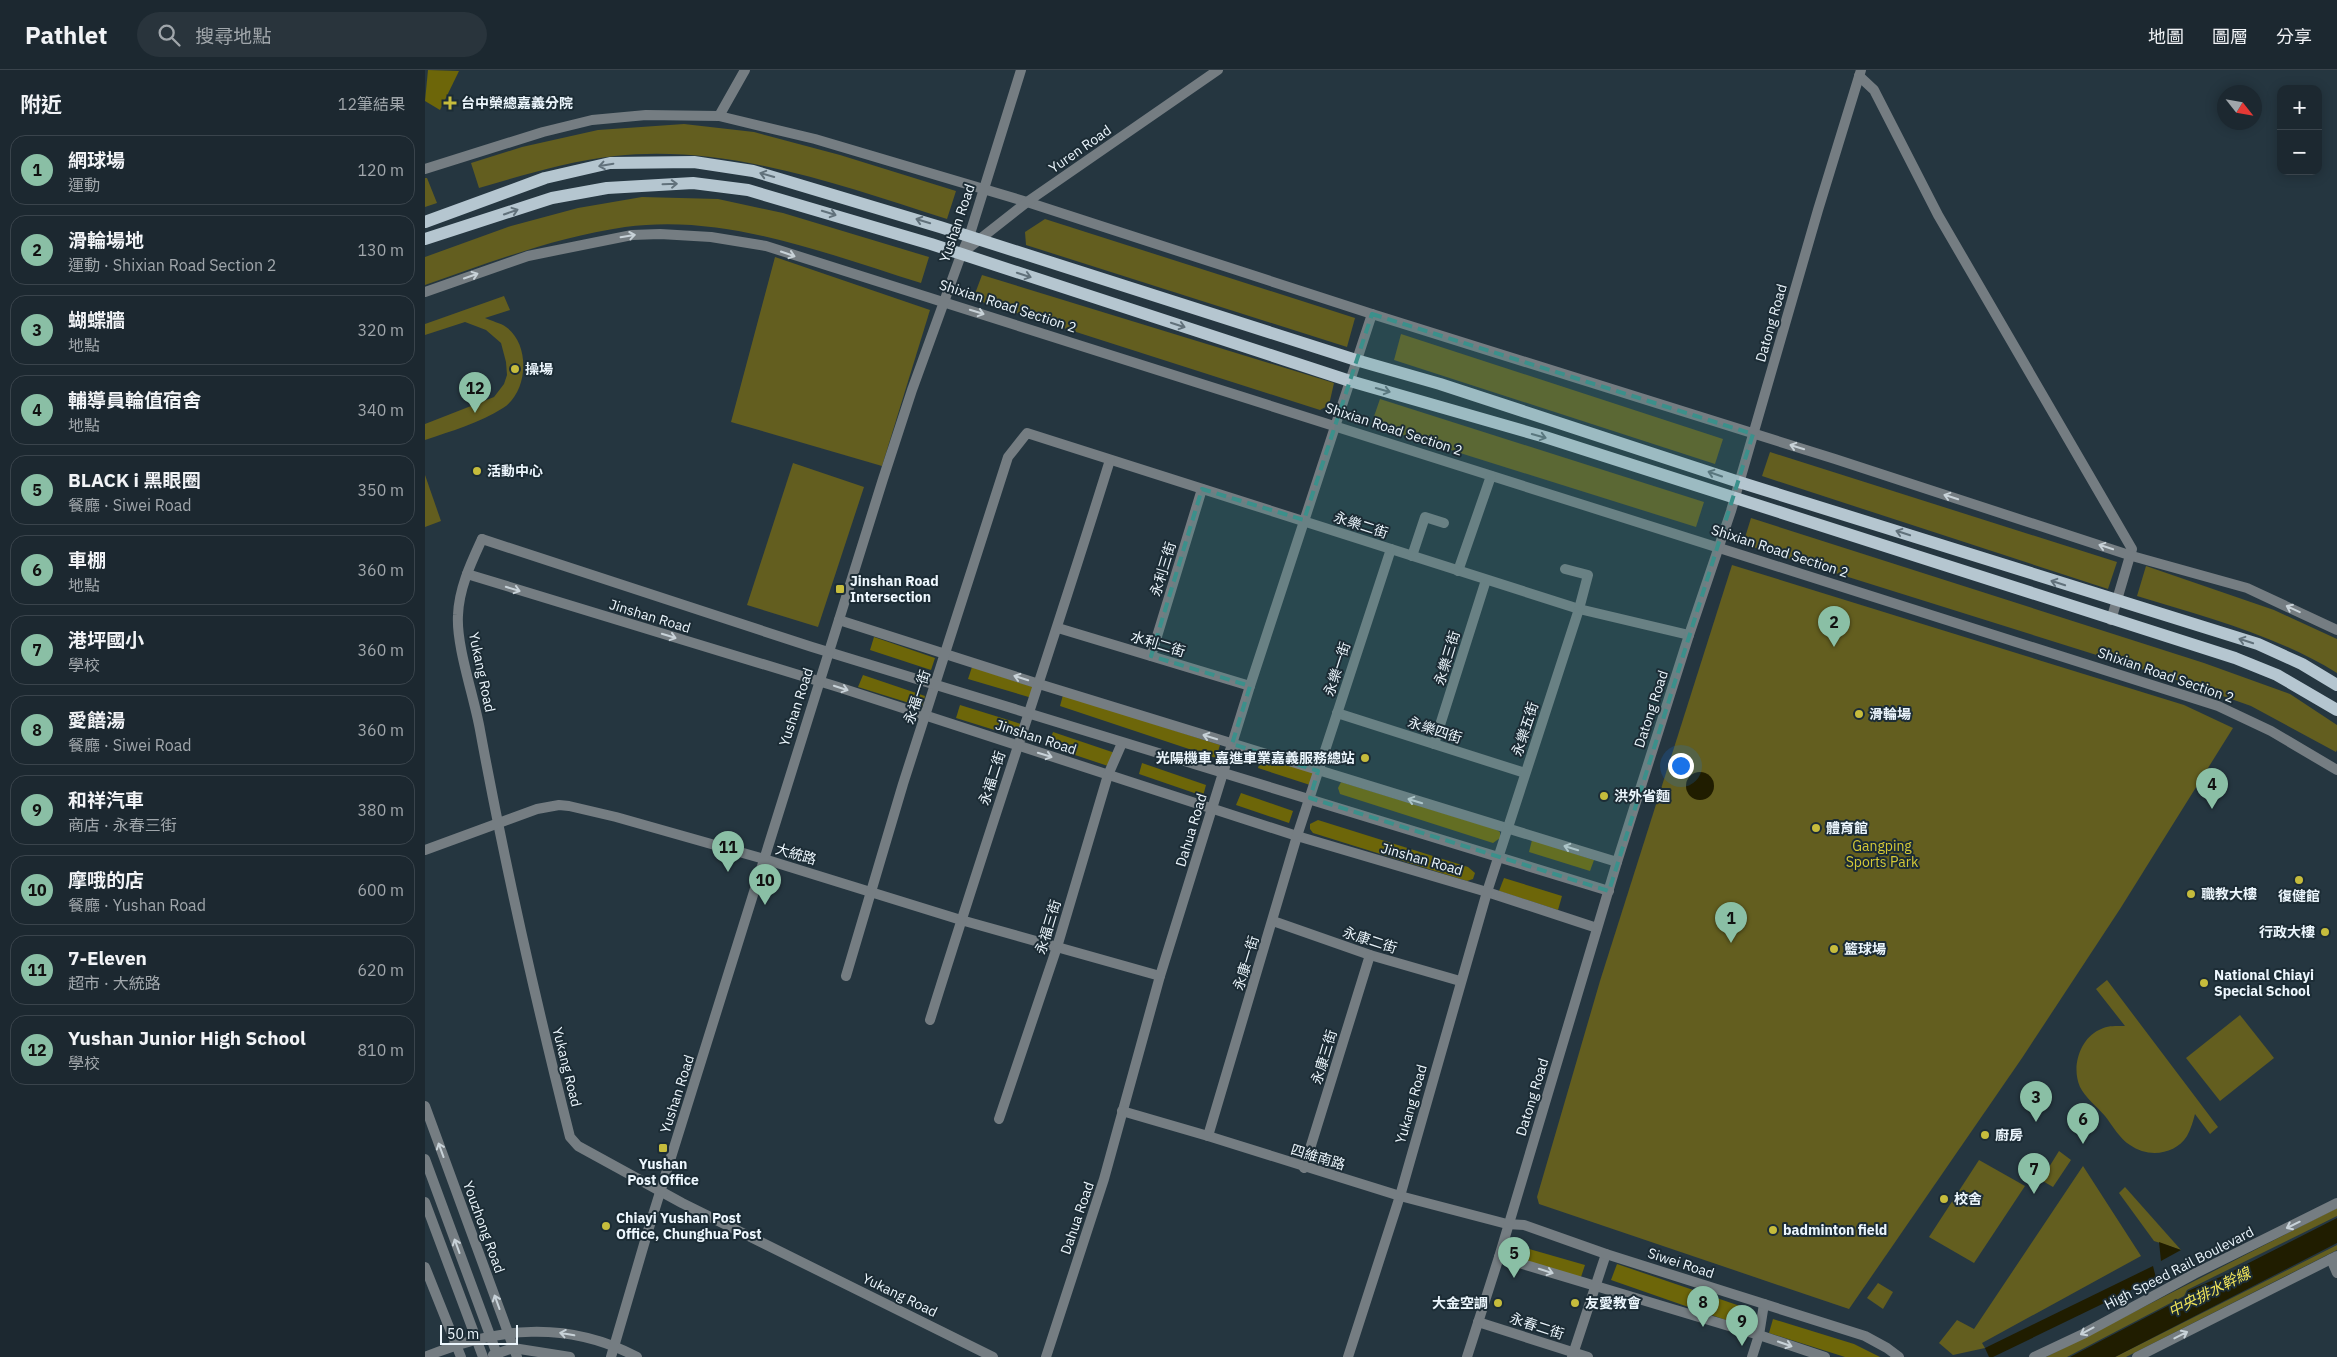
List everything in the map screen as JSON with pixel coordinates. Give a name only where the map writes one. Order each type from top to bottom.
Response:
[{"type":"main road","points":[[425,222],[545,178],[610,163],[694,162],[753,171],[975,239],[1356,360],[1440,384],[1739,482],[2117,602],[2258,644],[2302,664],[2337,685]]},
{"type":"main road","points":[[425,239],[465,228],[561,196],[607,188],[693,183],[748,190],[961,255],[1350,381],[1545,437],[1918,556],[2111,620],[2235,658],[2309,692],[2337,710]]},
{"type":"main road","points":[[425,216],[457,209]]},
{"type":"main road","points":[[425,246],[465,228]]},
{"type":"street","points":[[719,116],[745,70]]},
{"type":"street","name":"Yushan Road","points":[[975,239],[984,190],[1021,70]]},
{"type":"street","name":"Yuren Road","points":[[961,255],[975,239],[1218,70]]},
{"type":"street","points":[[1860,73],[1874,90],[1939,215],[2132,549],[2132,556],[2111,620]]},
{"type":"street","name":"Datong Road","points":[[1467,1357],[1499,1257],[1507,1224],[1617,862],[1689,635],[1735,499],[1818,210],[1860,73]]},
{"type":"street","points":[[425,169],[543,132],[592,120],[646,115],[719,116],[815,139],[1027,202],[2132,556],[2247,588],[2337,630]]},
{"type":"street","name":"Shixian Road Section 2","points":[[425,292],[528,256],[632,235],[660,234],[711,237],[766,246],[2218,706],[2271,731],[2337,770]]},
{"type":"street","name":"Yushan Road","points":[[611,1357],[660,1192],[828,652],[912,390],[961,255]]},
{"type":"street","name":"Dahua Road","points":[[1046,1357],[1104,1179],[1160,976],[1250,686],[1372,314]]},
{"type":"street","name":"永樂二街","points":[[1027,433],[1579,609],[1689,635]]},
{"type":"street","name":"永福一街","points":[[846,976],[925,716],[1008,457],[1027,433]]},
{"type":"street","name":"永福二街","points":[[930,1020],[1017,746],[1058,628],[1110,460]]},
{"type":"street","points":[[1458,571],[1491,476]]},
{"type":"street","name":"永利三街","points":[[1151,656],[1201,488]]},
{"type":"street","points":[[1412,556],[1425,517],[1443,523]]},
{"type":"street","name":"Yukang Road","points":[[482,539],[467,574],[458,615],[460,638],[476,707],[497,822],[570,1136],[578,1146],[660,1192],[993,1357]]},
{"type":"street","name":"Jinshan Road","points":[[482,539],[828,652],[1609,891]]},
{"type":"street","name":"永樂一街","points":[[1310,798],[1391,549]]},
{"type":"street","name":"永樂五街","points":[[1498,858],[1579,609],[1587,575],[1565,569]]},
{"type":"street","name":"Jinshan Road","points":[[467,574],[819,682],[1297,836],[1487,892],[1597,928]]},
{"type":"street","name":"永樂三街","points":[[1434,744],[1486,580]]},
{"type":"street","points":[[839,620],[858,628],[946,653],[1039,684],[1617,862]]},
{"type":"street","name":"水利二街","points":[[1058,628],[1250,686]]},
{"type":"street","name":"永樂四街","points":[[1337,713],[1525,773]]},
{"type":"street","name":"永福三街","points":[[999,1119],[1057,947],[1109,774],[1122,742]]},
{"type":"street","name":"永康一街","points":[[1208,1136],[1310,798]]},
{"type":"street","name":"大統路","points":[[425,850],[497,822],[537,809],[564,805],[616,817],[764,859],[961,920],[1160,976]]},
{"type":"street","name":"Yukang Road","points":[[1348,1357],[1400,1196],[1460,981],[1498,858]]},
{"type":"street","name":"永康二街","points":[[1273,921],[1369,955],[1460,981]]},
{"type":"street","name":"永康三街","points":[[1304,1168],[1369,955]]},
{"type":"street","name":"Youzhong Road","points":[[425,1106],[515,1352]]},
{"type":"street","name":"四維南路","points":[[1122,1111],[1208,1136],[1304,1168],[1507,1224]]},
{"type":"street","points":[[425,1159],[498,1355]]},
{"type":"street","points":[[425,1202],[484,1357],[515,1352],[570,1357]]},
{"type":"street","name":"High Speed Rail Boulevard","points":[[2034,1357],[2083,1334],[2194,1274],[2337,1203]]},
{"type":"street","name":"Siwei Road","points":[[1507,1224],[1524,1225],[1606,1254],[1865,1336],[1899,1357]]},
{"type":"street","points":[[1572,1354],[1606,1254]]},
{"type":"street","points":[[1499,1257],[1759,1335],[1825,1357]]},
{"type":"street","points":[[2137,1357],[2334,1257],[2337,1273]]},
{"type":"street","points":[[425,1267],[461,1357]]},
{"type":"street","points":[[1752,1357],[1759,1335],[1763,1304]]},
{"type":"street","name":"永春二街","points":[[1478,1322],[1572,1354],[1588,1357]]},
{"type":"street","points":[[425,1357],[455,1344],[491,1335],[547,1330],[615,1345],[637,1357]]},
{"type":"highlighted area","points":[[1372,314],[1753,434],[1609,891],[1310,798],[1318,771],[1232,744],[1250,686],[1151,656],[1202,489],[1304,520]]},
{"type":"green space","points":[[684,124],[754,132],[840,155],[956,191],[947,219],[866,193],[784,170],[700,156],[658,154],[598,158],[546,169],[479,188],[471,163],[522,147],[598,130]]},
{"type":"green space","points":[[425,178],[427,178],[437,203],[425,207]]},
{"type":"green space","points":[[642,197],[718,199],[783,213],[929,257],[921,283],[776,239],[701,226],[663,224],[625,227],[574,237],[499,259],[425,285],[425,257],[511,226],[578,208]]},
{"type":"green space","points":[[1045,219],[1355,318],[1347,347],[1026,245],[1025,232]]},
{"type":"green space","points":[[775,257],[930,310],[882,466],[731,422]]},
{"type":"green space","points":[[982,275],[1334,383],[1329,405],[1320,410],[973,299]]},
{"type":"green space","name":"操場","points":[[504,296],[510,310],[485,318],[506,327],[520,345],[523,356],[523,368],[522,380],[518,391],[503,408],[485,418],[425,440],[425,424],[494,397],[504,384],[507,375],[501,343],[486,330],[465,322],[425,335],[425,324]]},
{"type":"green space","points":[[1401,334],[1723,439],[1715,464],[1394,360]]},
{"type":"green space","points":[[1380,399],[1704,502],[1696,527],[1371,425]]},
{"type":"green space","points":[[1770,452],[2117,562],[2108,589],[1762,476]]},
{"type":"green space","points":[[793,463],[864,487],[818,627],[747,605]]},
{"type":"green space","points":[[425,475],[441,521],[425,527]]},
{"type":"green space","points":[[1751,518],[2204,663],[2290,694],[2337,725],[2337,750],[2336,752],[2251,706],[2189,684],[1743,544]]},
{"type":"green space","name":"Gangping Sports Park","points":[[1732,565],[2184,705],[2233,728],[2120,909],[2022,1058],[1849,1309],[1539,1204],[1537,1197],[1600,981]]},
{"type":"green space","points":[[2146,566],[2274,610],[2337,639],[2337,673],[2265,637],[2137,596]]},
{"type":"green space","points":[[2107,980],[2218,1127],[2210,1134],[2195,1114],[2187,1136],[2176,1147],[2168,1151],[2145,1152],[2130,1145],[2123,1139],[2082,1091],[2077,1079],[2077,1063],[2082,1047],[2092,1034],[2102,1028],[2125,1026],[2096,989]]},
{"type":"green space","points":[[2240,1015],[2274,1058],[2220,1101],[2186,1058]]},
{"type":"green space","points":[[2042,1082],[2048,1093],[2041,1100],[2032,1090]]},
{"type":"green space","points":[[2059,1151],[2071,1160],[2053,1187],[2041,1180]]},
{"type":"green space","points":[[1979,1160],[2025,1186],[1974,1263],[1929,1237]]},
{"type":"green space","points":[[2083,1166],[2141,1256],[1982,1343],[1985,1348],[1953,1355],[1939,1343],[1957,1320],[1974,1329]]},
{"type":"green space","points":[[2125,1187],[2181,1250],[2154,1241],[2119,1193]]},
{"type":"green space","points":[[2337,1208],[2337,1216],[2187,1290],[2184,1296],[2067,1357],[2046,1357]]},
{"type":"green space","points":[[2337,1245],[2337,1250],[2126,1357],[2115,1357]]},
{"type":"green space","points":[[1878,1283],[1893,1292],[1883,1309],[1867,1298]]},
{"type":"shaded area","points":[[428,70],[459,71],[440,110],[425,101]]},
{"type":"shaded area","points":[[874,637],[935,658],[931,670],[870,650]]},
{"type":"shaded area","points":[[972,667],[1036,688],[1032,698],[968,679]]},
{"type":"shaded area","points":[[863,675],[925,696],[922,707],[858,687]]},
{"type":"shaded area","points":[[1063,695],[1220,745],[1216,758],[1060,706]]},
{"type":"shaded area","points":[[960,705],[1021,724],[1017,737],[956,718]]},
{"type":"shaded area","points":[[1053,732],[1115,753],[1111,767],[1048,746]]},
{"type":"shaded area","points":[[1262,756],[1314,773],[1310,785],[1258,768]]},
{"type":"shaded area","points":[[1142,763],[1206,785],[1203,796],[1139,774]]},
{"type":"shaded area","points":[[1341,782],[1495,829],[1500,832],[1500,838],[1493,843],[1340,794],[1338,788]]},
{"type":"shaded area","points":[[1241,793],[1293,811],[1289,823],[1236,805]]},
{"type":"shaded area","points":[[1318,820],[1468,867],[1475,873],[1473,879],[1467,881],[1313,833],[1310,829],[1310,824]]},
{"type":"shaded area","points":[[1532,840],[1594,860],[1590,871],[1529,852]]},
{"type":"shaded area","points":[[1504,878],[1562,896],[1558,910],[1499,891]]},
{"type":"shaded area","points":[[1522,1247],[1585,1265],[1580,1280],[1517,1261]]},
{"type":"shaded area","points":[[1617,1264],[1746,1308],[1740,1325],[1611,1280]]},
{"type":"shaded area","points":[[1773,1319],[1854,1344],[1880,1357],[1845,1357],[1769,1333]]},
{"type":"water","points":[[1700,772],[1710,776],[1714,786],[1710,796],[1700,800],[1690,796],[1686,786],[1690,776]]},
{"type":"water","name":"中央排水幹線","points":[[2337,1218],[2337,1243],[2115,1357],[2070,1357],[2185,1297],[2188,1291],[2227,1274]]},
{"type":"water","points":[[2159,1242],[2181,1250],[2161,1261]]},
{"type":"water","points":[[2153,1266],[2156,1278],[1993,1357],[1989,1357],[1985,1348]]},
{"type":"place","name":"台中榮總嘉義分院","points":[[450,103]]},
{"type":"place","name":"操場","points":[[515,369]]},
{"type":"place","name":"Yushan Junior High School","points":[[475,413]]},
{"type":"place","name":"活動中心","points":[[477,471]]},
{"type":"place","name":"Jinshan Road Intersection","points":[[840,589]]},
{"type":"place","name":"滑輪場地","points":[[1834,647]]},
{"type":"place","name":"滑輪場","points":[[1859,714]]},
{"type":"place","name":"光陽機車 嘉進車業嘉義服務總站","points":[[1365,758]]},
{"type":"place","name":"洪外省麵","points":[[1604,796]]},
{"type":"place","name":"輔導員輪值宿舍","points":[[2212,809]]},
{"type":"place","name":"體育館","points":[[1816,828]]},
{"type":"place","name":"7-Eleven","points":[[728,872]]},
{"type":"place","name":"復健館","points":[[2299,880]]},
{"type":"place","name":"職教大樓","points":[[2191,894]]},
{"type":"place","name":"摩哦的店","points":[[765,905]]},
{"type":"place","name":"行政大樓","points":[[2325,932]]},
{"type":"place","name":"網球場","points":[[1731,943]]},
{"type":"place","name":"籃球場","points":[[1834,949]]},
{"type":"place","name":"National Chiayi Special School","points":[[2204,983]]},
{"type":"place","name":"蝴蝶牆","points":[[2036,1122]]},
{"type":"place","name":"廚房","points":[[1985,1135]]},
{"type":"place","name":"車棚","points":[[2083,1144]]},
{"type":"place","name":"Yushan Post Office","points":[[663,1148]]},
{"type":"place","name":"港坪國小","points":[[2034,1194]]},
{"type":"place","name":"校舍","points":[[1944,1199]]},
{"type":"place","name":"Chiayi Yushan Post Office, Chunghua Post","points":[[606,1226]]},
{"type":"place","name":"badminton field","points":[[1773,1230]]},
{"type":"place","name":"BLACK i 黑眼圈","points":[[1514,1278]]},
{"type":"place","name":"大金空調","points":[[1498,1303]]},
{"type":"place","name":"友愛教會","points":[[1575,1303]]},
{"type":"place","name":"愛饍湯","points":[[1703,1327]]},
{"type":"place","name":"和祥汽車","points":[[1742,1346]]}]
